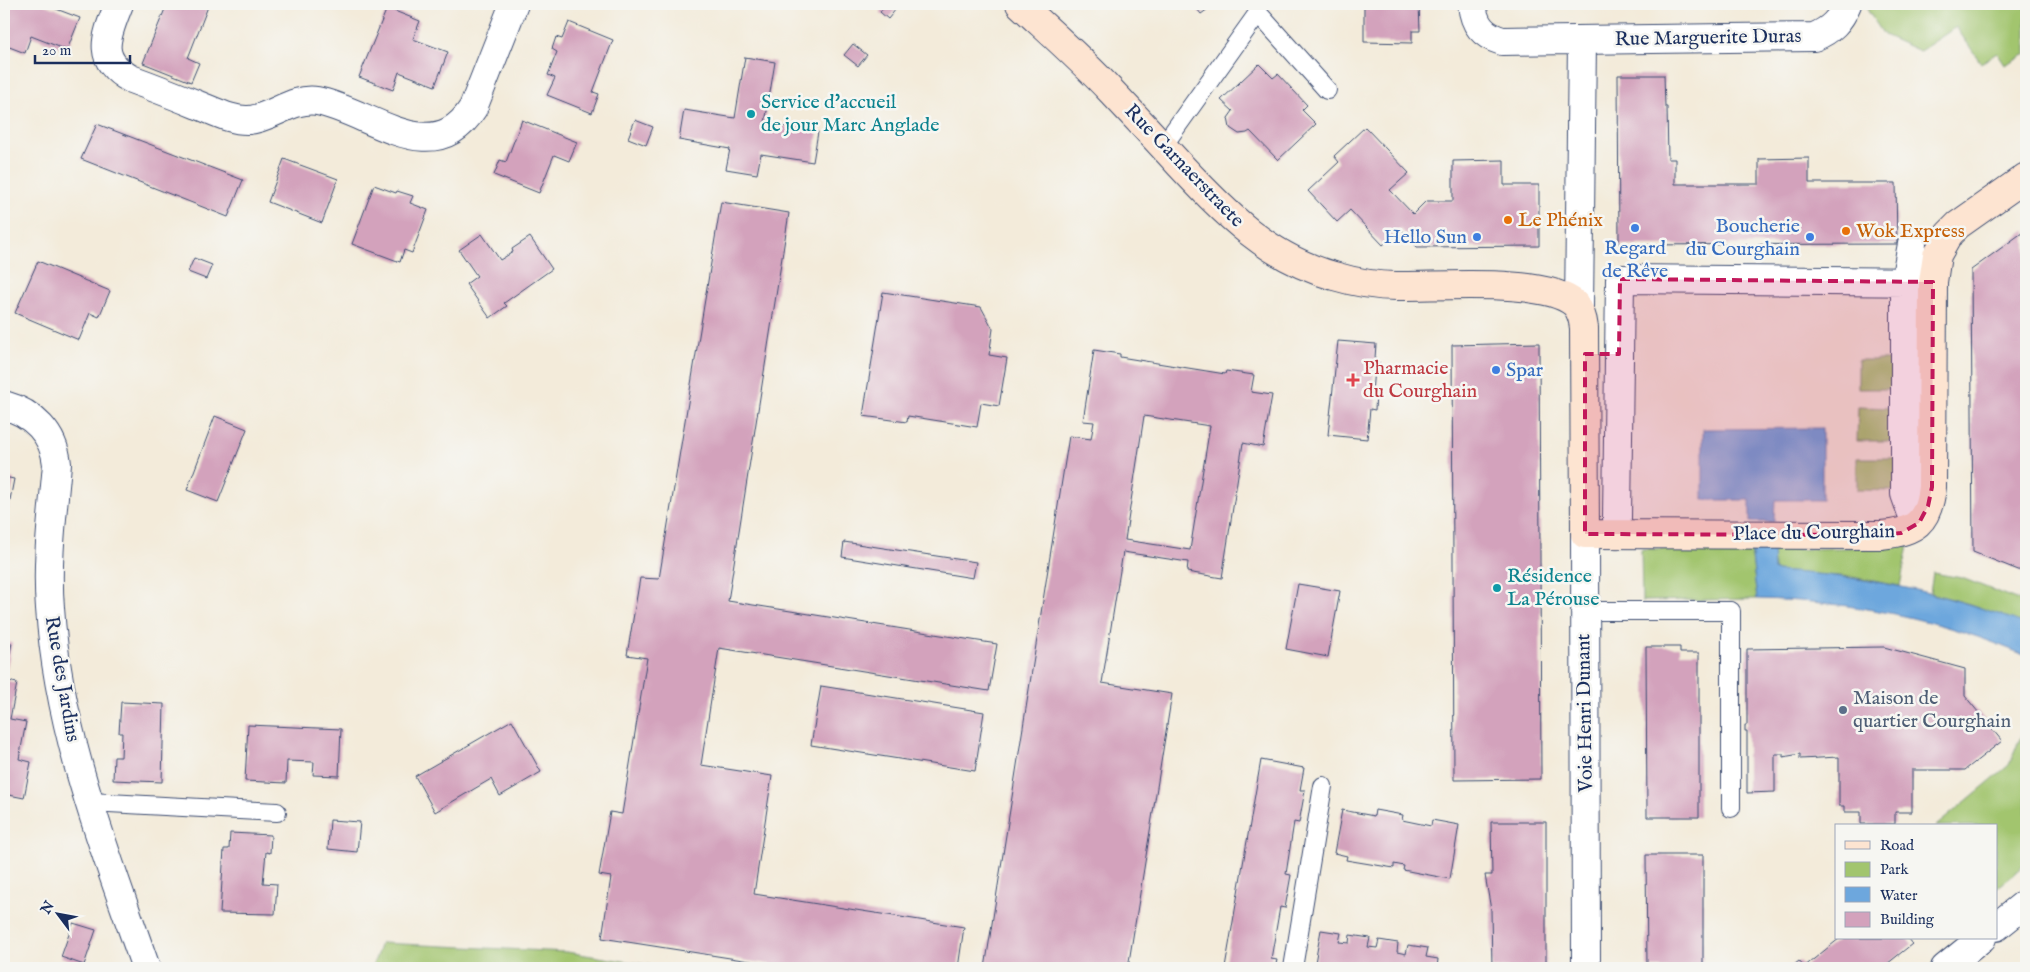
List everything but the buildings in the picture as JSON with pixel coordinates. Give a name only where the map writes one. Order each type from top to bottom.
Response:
[{"type":"street","points":[[119,4],[110,26],[106,50],[107,57],[116,70],[131,79],[238,119],[257,118],[296,103],[315,101],[406,133],[419,137],[433,138],[457,129],[474,108],[514,4]]},
{"type":"street","name":"Rue Garnaerstraete","points":[[1020,4],[1109,88],[1213,200],[1242,228],[1274,249],[1314,269],[1351,281],[1394,286],[1516,286],[1537,288],[1565,298],[1579,310]]},
{"type":"street","name":"Rue Marguerite Duras","points":[[1472,4],[1478,27],[1484,34],[1502,41],[1814,37],[1826,32],[1836,24],[1843,15],[1847,4]]},
{"type":"street","points":[[1579,310],[1582,40]]},
{"type":"street","name":"Place du Courghain","points":[[1585,534],[1881,535],[1911,529],[1919,523],[1925,516],[1932,487],[1932,282],[1937,255],[1949,234],[1958,225],[2026,177]]},
{"type":"street","points":[[1911,511],[1905,494],[1905,281],[1912,244]]},
{"type":"street","points":[[1617,518],[1620,279],[1932,282]]},
{"type":"street","name":"Voie Henri Dunant","points":[[1579,310],[1584,322],[1586,968]]},
{"type":"street","points":[[1584,354],[1619,354]]},
{"type":"street","name":"Rue des Jardins","points":[[4,405],[33,419],[49,436],[56,455],[57,464],[49,569],[51,621],[64,707],[90,802],[146,968]]},
{"type":"street","points":[[1998,925],[2026,903]]},
{"type":"street","points":[[1944,968],[1979,940]]},
{"type":"lane","points":[[1162,146],[1258,14],[1327,90]]},
{"type":"lane","points":[[1584,611],[1731,611],[1731,808]]},
{"type":"lane","points":[[1293,968],[1323,786]]},
{"type":"lane","points":[[90,802],[277,812]]},
{"type":"highlighted area","points":[[1620,279],[1933,282],[1932,487],[1928,506],[1919,523],[1901,533],[1881,535],[1585,534],[1585,354],[1619,354]]},
{"type":"green space","points":[[1868,4],[2026,4],[2026,54],[2005,65],[1997,53],[1981,63],[1956,27],[1920,51],[1884,35],[1868,11]]},
{"type":"green space","points":[[1858,360],[1897,360],[1896,389],[1858,389]]},
{"type":"green space","points":[[1858,407],[1896,408],[1896,441],[1857,441]]},
{"type":"green space","points":[[1857,458],[1896,458],[1895,491],[1857,490]]},
{"type":"green space","points":[[1908,546],[1900,586],[1852,577],[1774,571],[1773,550]]},
{"type":"green space","points":[[1751,548],[1757,599],[1642,601],[1641,549]]},
{"type":"green space","points":[[1933,573],[1962,578],[2026,603],[2026,625],[1970,604],[1930,593]]},
{"type":"green space","points":[[2026,724],[2026,864],[1998,886],[1998,824],[1938,824],[2009,765]]},
{"type":"green space","points":[[381,943],[567,952],[667,968],[372,968]]},
{"type":"water","points":[[1822,428],[1822,500],[1775,500],[1774,522],[1750,522],[1750,500],[1703,500],[1703,429]]},
{"type":"water","points":[[1751,548],[1773,550],[1774,571],[1837,576],[1899,586],[1960,602],[2020,622],[2026,625],[2026,656],[1961,631],[1894,614],[1826,603],[1757,599]]},
{"type":"place","name":"Service d'accueil de jour Marc Anglade","points":[[751,114]]},
{"type":"place","name":"Le Phénix","points":[[1508,220]]},
{"type":"place","name":"Regard de Rêve","points":[[1635,228]]},
{"type":"place","name":"Wok Express","points":[[1846,231]]},
{"type":"place","name":"Hello Sun","points":[[1477,237]]},
{"type":"place","name":"Boucherie du Courghain","points":[[1810,237]]},
{"type":"place","name":"Spar","points":[[1496,370]]},
{"type":"place","name":"Pharmacie du Courghain","points":[[1353,380]]},
{"type":"place","name":"Résidence La Pérouse","points":[[1497,588]]},
{"type":"place","name":"Maison de quartier Courghain","points":[[1843,710]]}]
